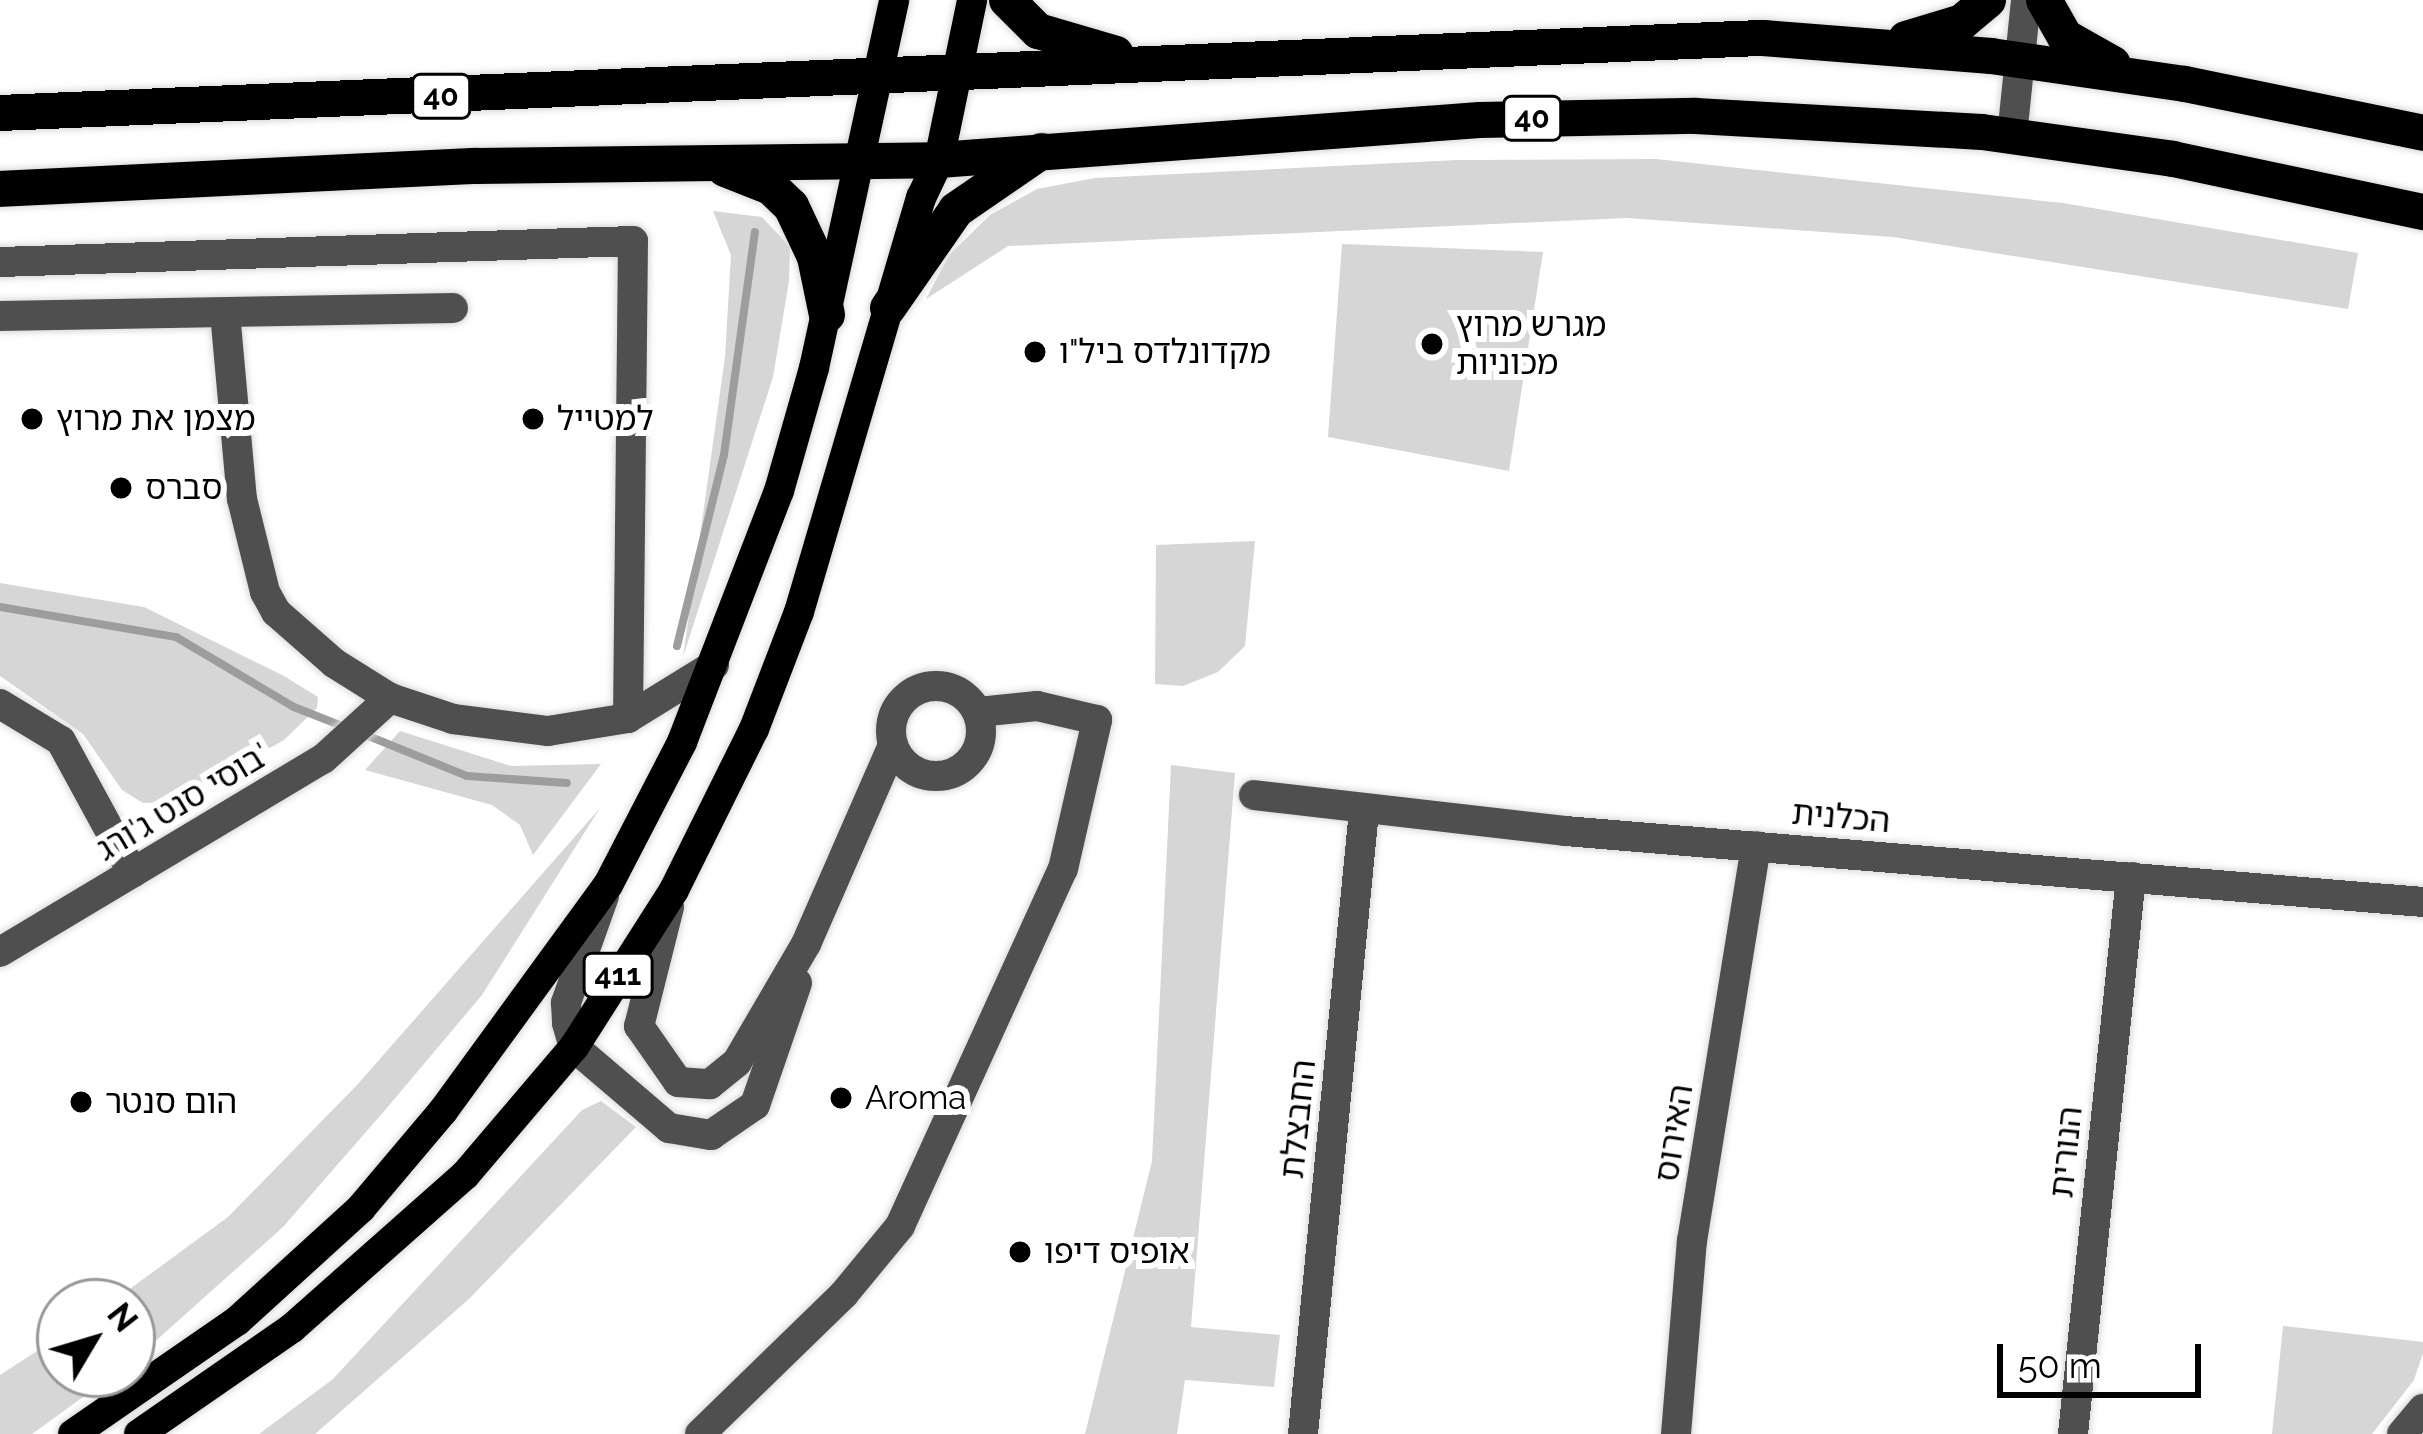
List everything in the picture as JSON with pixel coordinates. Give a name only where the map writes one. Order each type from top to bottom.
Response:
[{"type":"highway","points":[[1007,0],[1038,31],[1154,65]]},
{"type":"highway","points":[[1881,44],[1962,22],[1988,0]]},
{"type":"highway","points":[[2044,0],[2065,37],[2087,54],[2156,80]]},
{"type":"highway","name":"40","points":[[0,113],[1653,40],[1881,44],[2017,59],[2156,80],[2423,133]]},
{"type":"highway","name":"40","points":[[0,189],[692,162],[939,160],[1051,146],[1578,116],[1832,118],[2012,136],[2193,163],[2423,212]]},
{"type":"highway","points":[[888,308],[956,210],[1051,146]]},
{"type":"highway","points":[[692,162],[748,175],[791,206],[815,257],[827,314]]},
{"type":"main road","name":"411","points":[[74,1434],[237,1321],[361,1208],[443,1112],[608,884],[714,665],[779,490],[827,314],[858,161],[882,74],[894,0]]},
{"type":"main road","name":"411","points":[[139,1434],[234,1372],[407,1233],[574,1047],[674,890],[778,673],[888,308],[939,160],[973,0]]},
{"type":"street","points":[[2012,136],[2026,0]]},
{"type":"street","points":[[0,262],[633,241],[628,718]]},
{"type":"street","points":[[0,316],[453,308]]},
{"type":"street","points":[[226,313],[242,499],[265,592],[301,637],[386,703],[494,730],[548,731],[628,718],[714,665]]},
{"type":"street","points":[[674,890],[638,1009],[644,1041],[678,1082],[710,1084],[725,1076],[806,944],[893,745],[902,701],[928,686],[958,691],[978,712],[976,754],[954,773],[926,775],[905,783],[857,834]]},
{"type":"street","name":"בוסי סנט ג'ורג'","points":[[0,952],[323,759],[386,703]]},
{"type":"street","points":[[0,704],[61,741],[133,873]]},
{"type":"street","points":[[700,1434],[844,1294],[900,1226],[1063,869],[1097,720],[1037,706],[978,712]]},
{"type":"street","points":[[893,745],[926,775]]},
{"type":"street","name":"הכלנית","points":[[1254,795],[1364,811],[2423,902]]},
{"type":"street","name":"החבצלת","points":[[1303,1434],[1364,811]]},
{"type":"street","name":"האירוס","points":[[1676,1434],[1692,1241],[1756,846]]},
{"type":"street","name":"הנורית","points":[[2073,1434],[2131,877]]},
{"type":"street","points":[[608,884],[566,1003],[574,1047],[669,1128],[711,1135],[733,1126],[755,1105],[776,1055],[806,944]]},
{"type":"street","points":[[2402,1434],[2423,1409]]},
{"type":"shaded area","points":[[1656,159],[2063,203],[2358,253],[2348,309],[1893,237],[1627,218],[1008,246],[926,299],[949,255],[990,215],[1037,189],[1095,178],[1457,160]]},
{"type":"shaded area","points":[[713,211],[762,217],[790,247],[789,281],[773,377],[683,657],[725,357],[731,255]]},
{"type":"shaded area","name":"מגרש מרוץ מכוניות","points":[[1342,244],[1543,252],[1509,471],[1328,437]]},
{"type":"shaded area","points":[[1255,541],[1245,646],[1218,672],[1183,686],[1155,684],[1156,545]]},
{"type":"shaded area","points":[[0,583],[144,607],[284,676],[318,697],[317,708],[284,740],[174,802],[143,803],[122,790],[83,734],[0,676]]},
{"type":"shaded area","points":[[400,731],[511,766],[601,764],[533,855],[520,825],[492,805],[365,770]]},
{"type":"shaded area","points":[[1171,765],[1235,773],[1191,1327],[1280,1335],[1274,1387],[1185,1380],[1177,1434],[1085,1434],[1152,1161]]},
{"type":"shaded area","points":[[600,808],[482,995],[283,1227],[156,1341],[156,1278],[145,1278],[228,1217],[357,1085]]},
{"type":"shaded area","points":[[601,1101],[636,1127],[469,1299],[315,1434],[259,1434],[333,1379],[582,1110]]},
{"type":"shaded area","points":[[2283,1326],[2423,1342],[2423,1353],[2414,1380],[2372,1434],[2272,1434]]},
{"type":"shaded area","points":[[36,1352],[36,1398],[82,1398],[32,1434],[0,1434],[0,1375]]},
{"type":"waterway","points":[[677,646],[724,455],[755,232]]},
{"type":"waterway","points":[[0,607],[176,637],[294,707],[347,728]]},
{"type":"waterway","points":[[361,733],[467,776],[567,783]]},
{"type":"place","name":"מגרש מרוץ מכוניות","points":[[1432,344]]},
{"type":"place","name":"מקדונלדס ביל\"ו","points":[[1035,352]]},
{"type":"place","name":"מצמן את מרוץ","points":[[32,419]]},
{"type":"place","name":"למטייל","points":[[533,419]]},
{"type":"place","name":"סברס","points":[[121,488]]},
{"type":"place","name":"Aroma","points":[[841,1098]]},
{"type":"place","name":"הום סנטר","points":[[81,1102]]},
{"type":"place","name":"אופיס דיפו","points":[[1020,1252]]}]
